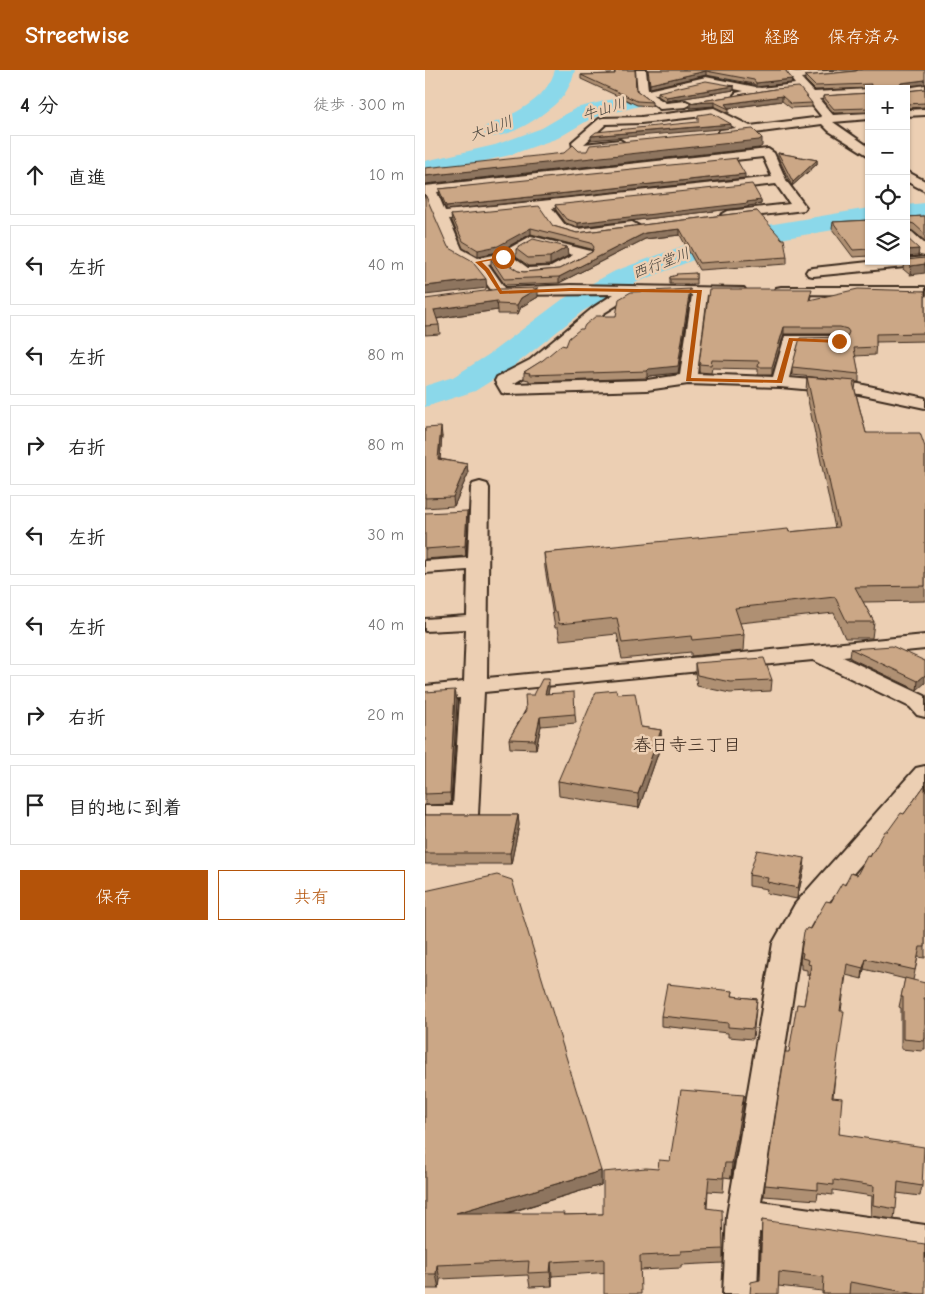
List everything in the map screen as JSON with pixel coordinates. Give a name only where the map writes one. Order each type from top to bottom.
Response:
[{"type":"street","points":[[641,70],[642,90],[647,96],[664,107]]},
{"type":"street","points":[[791,72],[856,70]]},
{"type":"street","points":[[791,72],[830,119]]},
{"type":"street","points":[[647,96],[680,80],[706,80],[763,92],[772,98],[773,102]]},
{"type":"street","points":[[733,96],[803,87]]},
{"type":"street","points":[[910,90],[925,88]]},
{"type":"street","points":[[811,96],[865,92]]},
{"type":"street","points":[[626,113],[713,100]]},
{"type":"street","points":[[614,197],[579,148],[578,142],[603,121],[641,120],[714,111],[750,131]]},
{"type":"street","points":[[910,112],[925,112]]},
{"type":"street","points":[[712,134],[865,116]]},
{"type":"street","points":[[830,119],[827,122],[833,129],[865,149]]},
{"type":"street","points":[[579,148],[636,142]]},
{"type":"street","points":[[500,292],[487,270],[478,262],[456,252],[429,189],[768,153],[778,180],[799,207],[712,217]]},
{"type":"street","points":[[910,177],[925,186]]},
{"type":"street","points":[[442,216],[778,180]]},
{"type":"street","points":[[543,205],[560,228],[577,232],[645,225]]},
{"type":"street","points":[[910,238],[925,252]]},
{"type":"street","points":[[478,262],[503,257],[531,240],[586,254],[554,271],[525,272],[503,257]]},
{"type":"street","points":[[813,272],[925,260]]},
{"type":"street","points":[[481,295],[500,292],[571,289],[749,291]]},
{"type":"street","points":[[627,290],[599,310],[536,363],[503,381],[508,389],[647,385],[688,379],[780,382],[859,389],[925,403]]},
{"type":"street","points":[[688,379],[700,291]]},
{"type":"street","points":[[768,291],[918,291],[925,305]]},
{"type":"street","points":[[780,382],[791,339],[839,341]]},
{"type":"street","points":[[425,814],[465,815],[471,701],[474,686],[478,622],[479,564],[471,513],[480,488]]},
{"type":"street","points":[[425,567],[479,564]]},
{"type":"street","points":[[425,625],[478,622]]},
{"type":"street","points":[[425,693],[458,691],[474,686],[925,642]]},
{"type":"street","points":[[815,652],[918,702],[925,710]]},
{"type":"street","points":[[740,1294],[743,1215],[787,943],[805,911],[925,774]]},
{"type":"street","points":[[743,1215],[925,1241]]},
{"type":"building","points":[[615,70],[635,70],[636,90],[652,102],[637,101],[581,75],[615,74]]},
{"type":"building","points":[[648,70],[785,70],[792,79],[756,83],[754,80],[706,71],[650,84]]},
{"type":"building","points":[[925,70],[925,80],[901,83],[900,85],[815,86],[805,76],[856,71]]},
{"type":"building","points":[[706,81],[734,86],[666,97],[658,92]]},
{"type":"building","points":[[799,87],[812,103],[791,104],[782,96],[725,104],[729,109],[714,102],[690,103],[775,89]]},
{"type":"building","points":[[925,89],[925,103],[910,104],[910,91]]},
{"type":"building","points":[[865,93],[865,108],[834,109],[823,96]]},
{"type":"building","points":[[712,113],[731,124],[591,136],[596,132],[698,122],[698,115]]},
{"type":"building","points":[[753,129],[762,138],[759,140],[425,176],[425,168],[564,153],[573,145],[579,151],[587,151],[590,145]]},
{"type":"building","points":[[778,153],[817,160],[793,182]]},
{"type":"building","points":[[738,158],[736,159],[745,174],[446,206],[439,189]]},
{"type":"building","points":[[752,184],[761,200],[578,223],[566,219],[555,205]]},
{"type":"building","points":[[425,194],[448,247],[471,260],[486,279],[425,286]]},
{"type":"building","points":[[539,206],[553,226],[577,233],[757,211],[784,239],[787,257],[699,263],[680,229],[645,233],[559,277],[504,279],[491,259],[499,258],[518,271],[524,272],[559,269],[592,252],[594,247],[591,243],[531,228],[498,246],[478,250],[463,241],[451,215]]},
{"type":"building","points":[[925,216],[925,234],[910,223],[910,217]]},
{"type":"building","points":[[865,220],[865,249],[853,250],[833,222]]},
{"type":"building","points":[[533,239],[567,247],[550,257],[528,258],[516,249]]},
{"type":"building","points":[[910,241],[919,249],[910,250]]},
{"type":"building","points":[[925,258],[925,264],[911,266],[910,260]]},
{"type":"building","points":[[696,273],[696,279],[670,279],[670,277],[676,274]]},
{"type":"building","points":[[538,288],[521,298],[517,305],[497,304],[497,301],[434,310],[439,325],[425,326],[425,299],[499,289]]},
{"type":"building","points":[[690,289],[678,366],[649,369],[647,371],[529,375],[530,373],[524,372],[543,360],[561,345],[566,346],[569,338],[580,329],[583,329],[596,316],[616,316],[619,299],[631,292]]},
{"type":"building","points":[[709,289],[812,289],[809,300],[858,289],[925,291],[925,333],[876,334],[876,347],[854,348],[859,374],[792,367],[800,338],[847,337],[849,332],[847,329],[840,327],[784,327],[772,367],[758,367],[759,361],[712,360],[711,365],[699,364]]},
{"type":"building","points":[[807,377],[856,381],[853,383],[866,433],[920,433],[925,447],[925,586],[855,587],[874,622],[847,622],[835,597],[735,608],[744,635],[692,640],[691,636],[622,643],[617,618],[559,624],[557,612],[554,612],[544,553],[788,529],[789,532],[839,527]]},
{"type":"building","points":[[441,427],[438,459],[467,464],[453,497],[425,498],[425,428]]},
{"type":"building","points":[[467,511],[465,546],[425,549],[425,513]]},
{"type":"building","points":[[892,646],[925,661],[925,675],[918,681],[851,649]]},
{"type":"building","points":[[764,658],[772,680],[730,682],[697,675],[695,663]]},
{"type":"building","points":[[542,679],[549,679],[545,694],[574,692],[575,714],[540,717],[535,740],[509,739],[526,710],[525,695],[534,695]]},
{"type":"building","points":[[455,690],[450,793],[425,794],[425,692]]},
{"type":"building","points":[[616,690],[617,694],[635,693],[641,727],[661,730],[638,794],[558,781],[596,692]]},
{"type":"building","points":[[925,785],[925,947],[920,947],[915,970],[866,959],[863,968],[847,964],[840,1011],[844,1011],[832,1097],[842,1098],[839,1134],[924,1147],[922,1186],[898,1182],[896,1209],[873,1205],[874,1186],[834,1180],[834,1185],[818,1183],[818,1190],[765,1185],[785,1052],[789,1052],[797,1004],[804,1005],[811,965],[808,964],[809,960],[802,958],[804,932],[807,928],[810,929],[826,901],[831,902],[842,883],[845,885],[851,873],[857,875],[867,856],[870,857],[885,831],[888,831],[901,813],[904,814]]},
{"type":"building","points":[[425,815],[518,815],[510,853],[425,853]]},
{"type":"building","points":[[757,850],[805,858],[798,888],[767,882],[768,878],[749,875]]},
{"type":"building","points":[[497,875],[512,880],[601,1171],[456,1213],[603,1214],[603,1172],[646,1168],[658,1169],[659,1160],[670,1161],[681,1090],[744,1095],[732,1163],[725,1163],[723,1178],[709,1177],[706,1208],[722,1210],[723,1249],[681,1251],[681,1254],[640,1256],[641,1294],[604,1294],[604,1259],[551,1262],[550,1272],[528,1273],[529,1261],[437,1265],[436,1274],[425,1274],[425,891]]},
{"type":"building","points":[[905,978],[925,983],[924,1041],[903,1039],[903,997],[901,997]]},
{"type":"building","points":[[667,984],[733,991],[732,996],[757,999],[753,1029],[728,1027],[728,1023],[661,1016]]},
{"type":"building","points":[[762,1220],[925,1244],[925,1294],[850,1282],[849,1294],[823,1294],[824,1277],[779,1272],[778,1294],[750,1294],[751,1282],[760,1280]]},
{"type":"waterway","name":"大山川","points":[[494,131],[526,115],[547,100],[556,91],[562,81],[565,70]]},
{"type":"waterway","name":"牛山川","points":[[425,168],[502,150],[550,133],[584,113],[758,70]]},
{"type":"waterway","name":"西行堂川","points":[[910,213],[925,211]]},
{"type":"waterway","name":"西行堂川","points":[[425,397],[464,384],[499,362],[573,305],[625,277],[715,242],[865,217]]},
{"type":"district","name":"春日寺三丁目","points":[[687,745]]},
{"type":"route","points":[[503,257],[478,262],[487,270],[500,292],[571,289],[700,291],[688,379],[780,382],[791,339],[839,341]]}]
